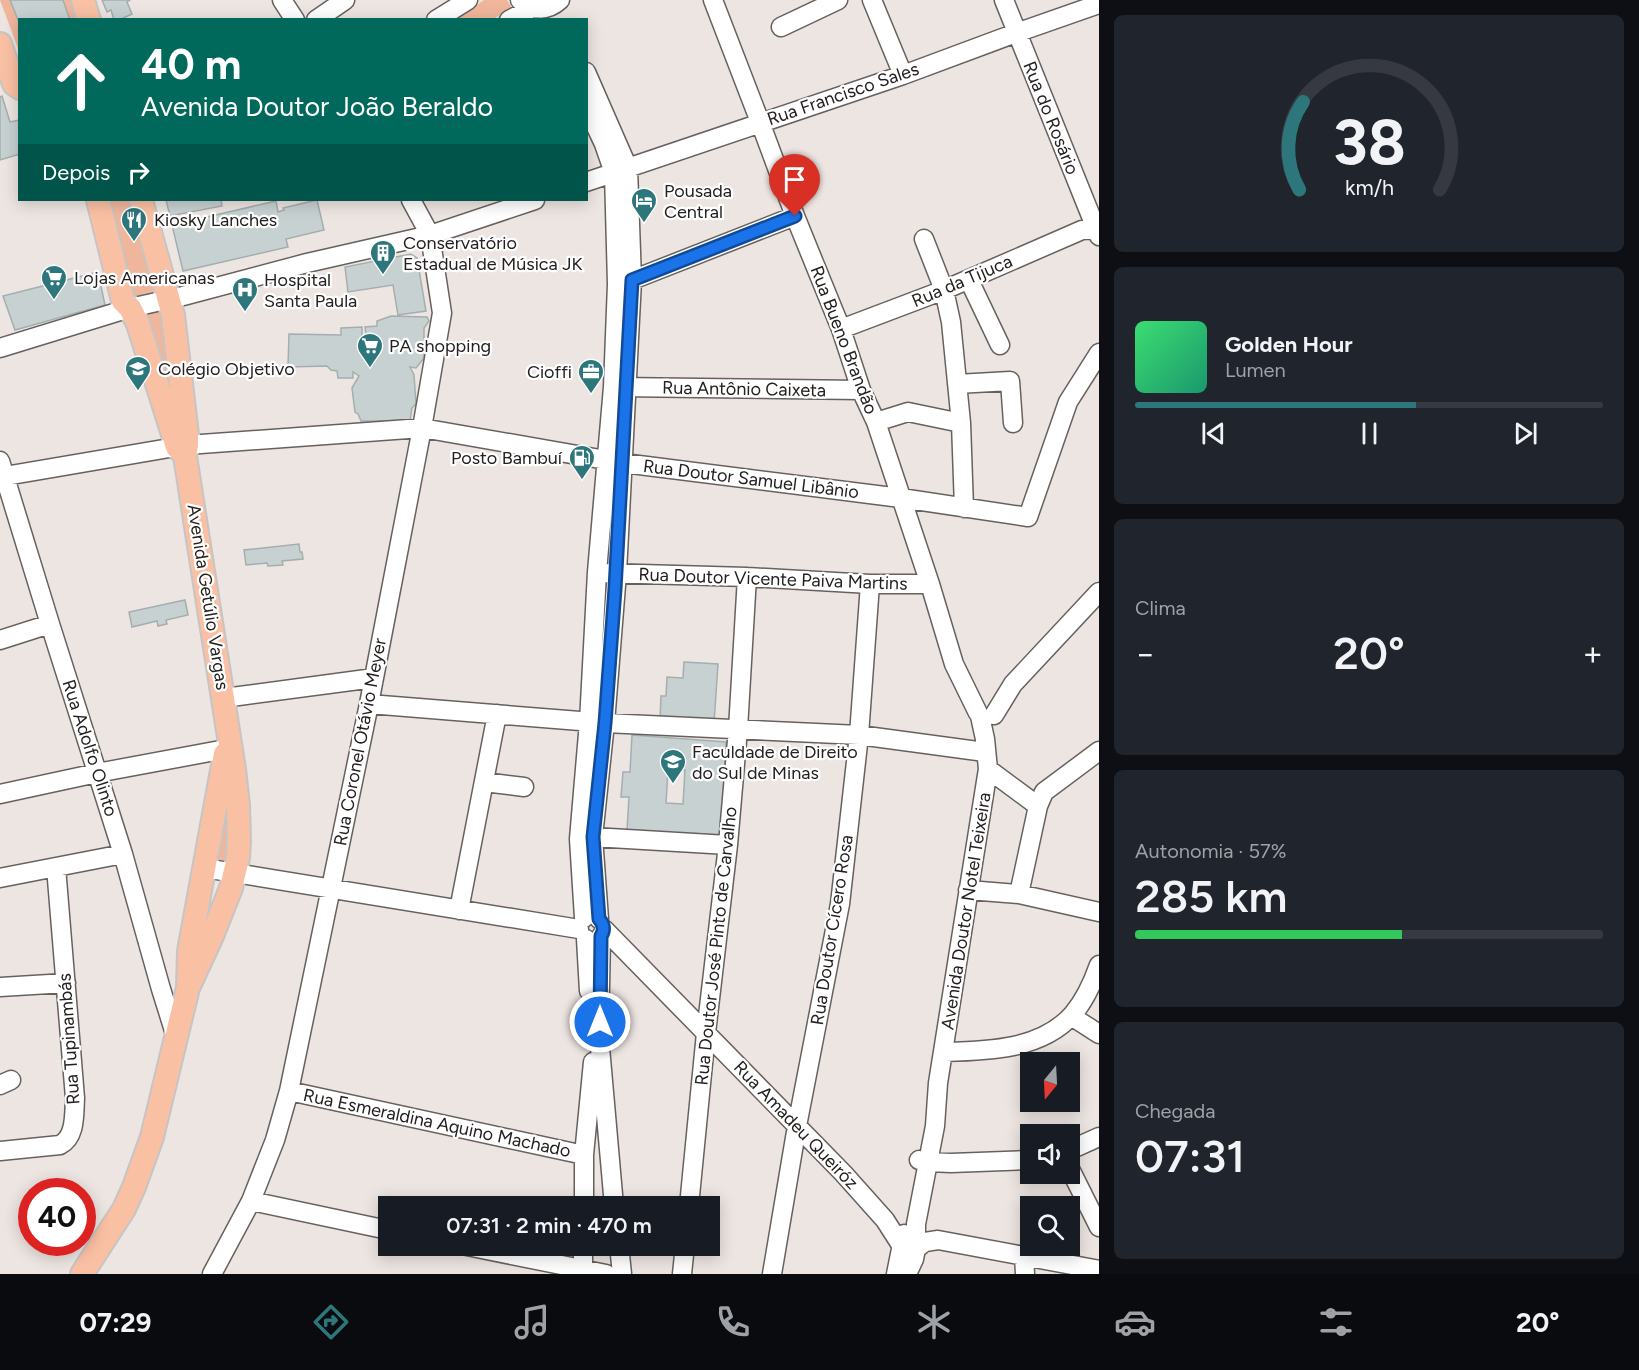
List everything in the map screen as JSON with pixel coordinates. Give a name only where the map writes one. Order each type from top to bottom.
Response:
[{"type":"main road","points":[[83,0],[88,18]]},
{"type":"main road","points":[[0,44],[11,87]]},
{"type":"main road","name":"Avenida Getúlio Vargas","points":[[98,201],[123,301],[130,308],[138,324],[160,394],[183,449]]},
{"type":"main road","name":"Avenida Getúlio Vargas","points":[[141,201],[170,300],[182,389],[183,449],[224,698],[228,744]]},
{"type":"main road","points":[[160,394],[169,397],[182,389]]},
{"type":"main road","points":[[82,1274],[124,1209],[152,1137],[186,995],[189,951],[228,744]]},
{"type":"main road","points":[[186,995],[213,936],[235,874],[239,841],[238,805],[228,744]]},
{"type":"street","points":[[282,0],[294,18]]},
{"type":"street","points":[[319,18],[345,0]]},
{"type":"street","points":[[439,18],[468,0]]},
{"type":"street","name":"Rua Bueno Brandão","points":[[713,0],[795,216],[841,329],[861,390],[876,422],[954,664],[963,685],[985,712]]},
{"type":"street","points":[[781,27],[838,0]]},
{"type":"street","points":[[873,0],[903,75]]},
{"type":"street","name":"Rua do Rosário","points":[[1004,0],[1095,226]]},
{"type":"street","name":"Rua Francisco Sales","points":[[588,181],[903,75],[1099,4]]},
{"type":"street","points":[[513,18],[533,9],[560,8]]},
{"type":"street","points":[[588,78],[621,171],[625,282],[616,462],[616,573],[579,838],[592,928]]},
{"type":"street","points":[[588,110],[604,144],[621,171]]},
{"type":"street","name":"Rua Coronel Otávio Meyer","points":[[212,1274],[251,1201],[275,1140],[289,1091],[369,704],[422,428],[442,313],[429,235],[412,201]]},
{"type":"street","points":[[0,348],[130,308],[429,235],[532,201]]},
{"type":"street","points":[[625,282],[795,216]]},
{"type":"street","name":"Rua da Tijuca","points":[[841,329],[969,280],[1095,226]]},
{"type":"street","points":[[924,239],[944,290],[951,322],[961,423],[964,508]]},
{"type":"street","points":[[969,280],[1000,345]]},
{"type":"street","name":"Rua Doutor Samuel Libânio","points":[[2,471],[183,449],[422,428],[616,462],[901,498],[1028,517],[1068,402],[1099,352]]},
{"type":"street","points":[[957,384],[1010,381],[1013,423]]},
{"type":"street","name":"Rua Antônio Caixeta","points":[[620,387],[861,390]]},
{"type":"street","points":[[876,422],[908,412],[961,423]]},
{"type":"street","points":[[613,1196],[600,1042],[591,1013],[597,722],[597,572],[616,462]]},
{"type":"street","name":"Rua Adolfo Olinto","points":[[2,471],[123,854],[176,1037]]},
{"type":"street","name":"Rua Doutor Vicente Paiva Martins","points":[[597,572],[870,584],[930,584]]},
{"type":"street","name":"Rua Doutor José Pinto de Carvalho","points":[[689,1196],[728,845],[747,577]]},
{"type":"street","name":"Rua Doutor Cícero Rosa","points":[[772,1274],[797,1126],[840,904],[859,735],[870,584]]},
{"type":"street","points":[[985,712],[1099,592]]},
{"type":"street","points":[[0,640],[50,624]]},
{"type":"street","points":[[224,698],[374,678]]},
{"type":"street","points":[[369,704],[597,722],[859,735],[986,753],[1038,806]]},
{"type":"street","name":"Avenida Doutor Notel Teixeira","points":[[909,1257],[916,1224],[923,1161],[935,1126],[938,1083],[968,890],[986,753],[985,712]]},
{"type":"street","points":[[459,910],[497,714]]},
{"type":"street","points":[[0,794],[228,744]]},
{"type":"street","points":[[1019,894],[1038,806],[1044,792],[1099,752]]},
{"type":"street","points":[[484,782],[524,786]]},
{"type":"street","points":[[593,837],[728,845]]},
{"type":"street","points":[[0,878],[123,854]]},
{"type":"street","name":"Rua Tupinambás","points":[[0,1151],[60,1145],[70,1137],[75,1098],[56,867]]},
{"type":"street","points":[[204,868],[459,910],[592,928]]},
{"type":"street","points":[[968,890],[1019,894],[1099,912]]},
{"type":"street","name":"Rua Amadeu Queiróz","points":[[592,928],[706,1033],[843,1173],[885,1220],[909,1257]]},
{"type":"street","points":[[944,1052],[993,1050],[1026,1043],[1054,1030],[1071,1016],[1091,986],[1099,965]]},
{"type":"street","points":[[0,987],[66,983]]},
{"type":"street","points":[[161,989],[175,1000],[186,995]]},
{"type":"street","points":[[1071,1016],[1099,1034]]},
{"type":"street","points":[[584,1196],[584,1155],[593,1063],[600,1042]]},
{"type":"street","name":"Rua Esmeraldina Aquino Machado","points":[[289,1091],[584,1155]]},
{"type":"street","points":[[1080,1146],[1099,1137]]},
{"type":"street","points":[[923,1161],[1020,1160]]},
{"type":"street","points":[[1078,1184],[1099,1227]]},
{"type":"street","points":[[251,1201],[378,1228]]},
{"type":"street","points":[[909,1257],[925,1242],[938,1240],[1020,1254]]},
{"type":"street","points":[[515,1256],[606,1274]]},
{"type":"street","points":[[583,1256],[583,1270]]},
{"type":"street","points":[[620,1256],[622,1274]]},
{"type":"street","points":[[682,1274],[684,1256]]},
{"type":"street","points":[[1024,1256],[1025,1274]]},
{"type":"street","points":[[1029,1256],[1099,1270]]},
{"type":"shaded area","points":[[0,0],[71,0],[78,18],[18,18],[18,48]]},
{"type":"shaded area","points":[[484,0],[507,0],[512,8],[495,18],[457,18]]},
{"type":"shaded area","points":[[106,201],[136,201],[159,290],[132,297]]},
{"type":"shaded area","points":[[167,304],[179,387],[163,391],[138,310]]},
{"type":"shaded area","points":[[227,790],[233,867],[212,864]]},
{"type":"building","points":[[10,0],[63,0],[69,18],[18,18],[18,20]]},
{"type":"building","points":[[102,0],[130,0],[127,2],[132,14],[123,18],[113,18],[111,10],[107,12]]},
{"type":"building","points":[[2,96],[10,122],[18,120],[18,155],[0,160],[0,97]]},
{"type":"building","points":[[166,201],[221,201],[222,206],[170,216]]},
{"type":"building","points":[[276,201],[278,212],[284,210],[283,208],[317,201],[324,230],[286,239],[288,247],[183,271],[172,225]]},
{"type":"building","name":"Conservatório Estadual de Música JK","points":[[411,254],[417,258],[426,311],[398,315],[393,285],[348,292],[345,267]]},
{"type":"building","name":"Lojas Americanas","points":[[98,272],[105,305],[15,330],[3,296]]},
{"type":"building","name":"PA shopping","points":[[391,316],[427,317],[429,321],[424,328],[424,358],[416,368],[410,367],[414,375],[416,404],[412,408],[410,421],[361,421],[355,412],[352,388],[359,376],[353,372],[353,378],[338,378],[337,371],[327,366],[288,367],[289,334],[341,335],[341,328],[362,327],[362,337],[366,336],[365,327],[377,326],[377,321]]},
{"type":"building","points":[[299,544],[303,559],[282,561],[283,565],[268,566],[267,563],[246,565],[244,550]]},
{"type":"building","points":[[185,600],[188,615],[166,620],[167,624],[158,626],[157,621],[132,627],[129,612]]},
{"type":"building","points":[[684,662],[718,664],[714,723],[660,720],[661,696],[666,696],[667,677],[683,678]]},
{"type":"building","name":"Faculdade de Direito do Sul de Minas","points":[[632,735],[726,742],[721,837],[627,831],[629,797],[621,797],[623,772],[630,772]],"holes":[[[668,769],[685,770],[683,804],[666,803]]]},
{"type":"place","name":"Pousada Central","points":[[644,224]]},
{"type":"place","name":"Kiosky Lanches","points":[[134,243]]},
{"type":"place","name":"Conservatório Estadual de Música JK","points":[[383,276]]},
{"type":"place","name":"Lojas Americanas","points":[[54,301]]},
{"type":"place","name":"Hospital Santa Paula","points":[[245,313]]},
{"type":"place","name":"PA shopping","points":[[370,369]]},
{"type":"place","name":"Colégio Objetivo","points":[[138,392]]},
{"type":"place","name":"Cioffi","points":[[591,395]]},
{"type":"place","name":"Posto Bambuí","points":[[582,481]]},
{"type":"place","name":"Faculdade de Direito do Sul de Minas","points":[[673,785]]},
{"type":"route","points":[[600,1022],[601,936],[604,929],[599,919],[593,837],[605,723],[615,589],[632,280],[795,216]]}]
